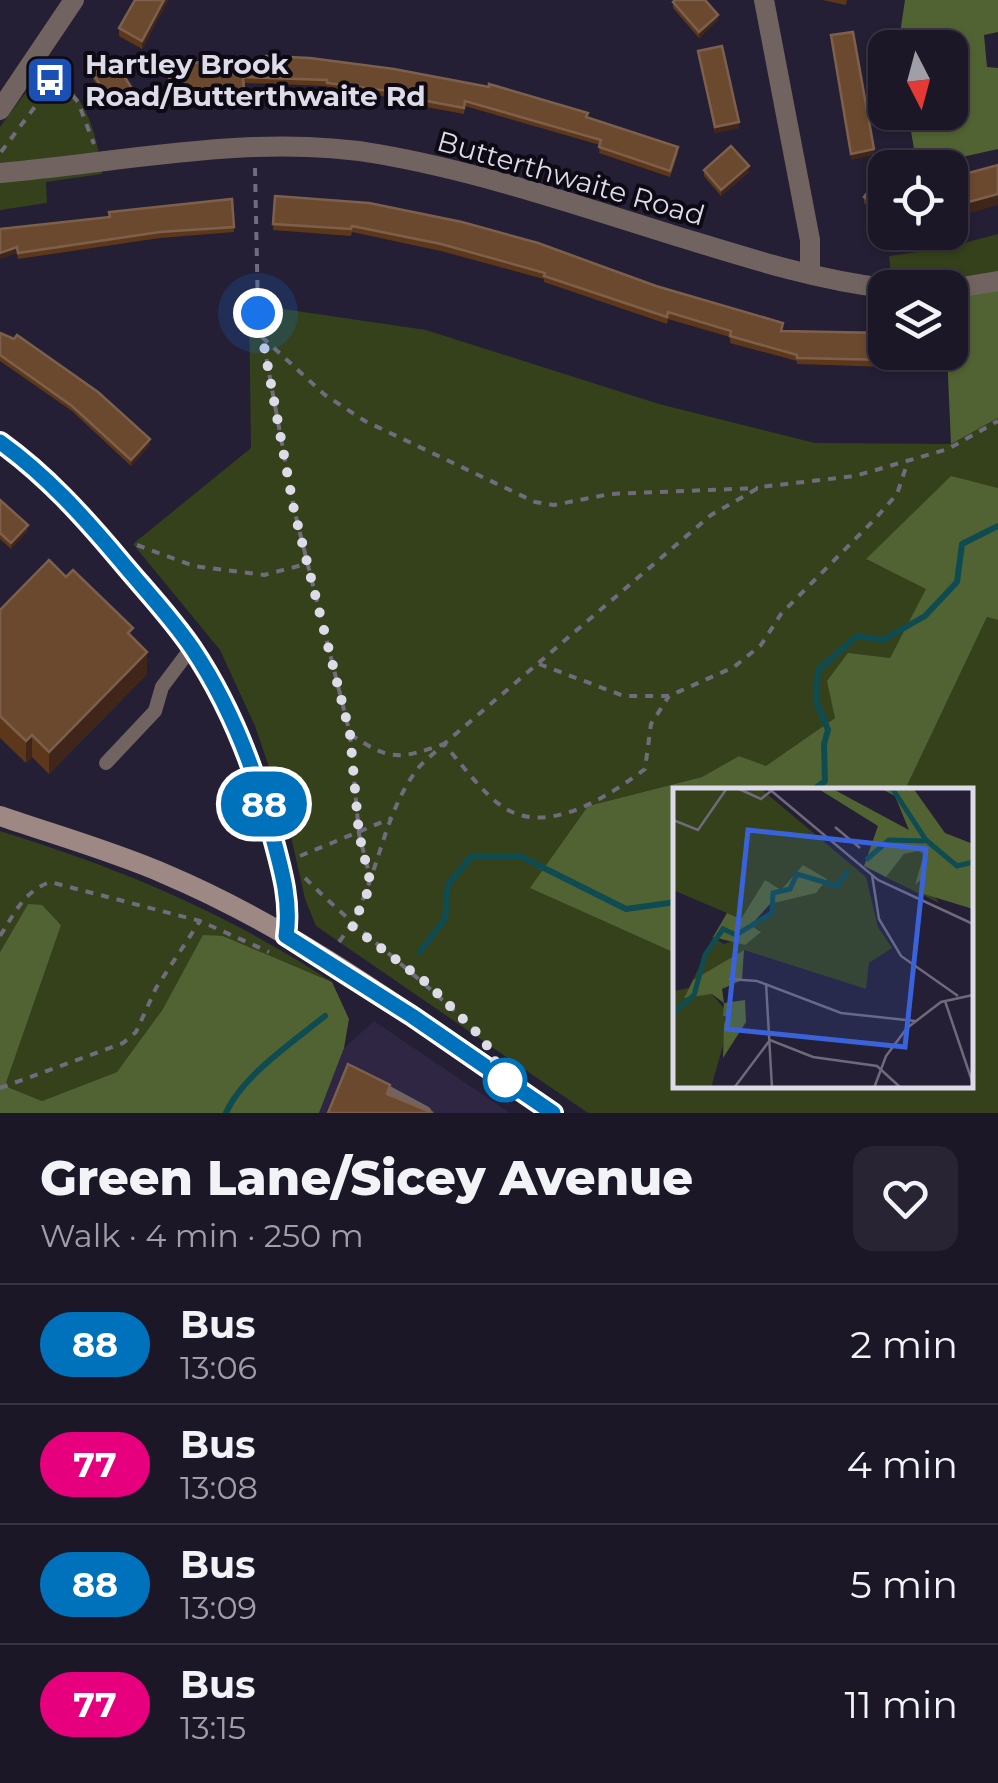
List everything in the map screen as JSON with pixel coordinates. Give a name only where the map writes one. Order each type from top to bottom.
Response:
[{"type":"main road","points":[[0,816],[164,873],[286,936],[553,1113]]},
{"type":"street","points":[[0,110],[74,0]]},
{"type":"street","points":[[764,0],[810,240],[810,274]]},
{"type":"street","name":"Butterthwaite Road","points":[[0,173],[254,148],[315,147],[375,154],[430,164],[810,274],[868,285]]},
{"type":"street","points":[[968,286],[998,281]]},
{"type":"street","points":[[0,442],[33,466],[109,546],[192,647],[221,697],[246,752],[284,862],[289,912],[286,936]]},
{"type":"lane","points":[[106,763],[155,711],[162,687],[192,647]]},
{"type":"lane","points":[[368,1082],[425,1113]]},
{"type":"path","points":[[38,57],[78,102],[92,133],[97,162]]},
{"type":"path","points":[[0,154],[58,76]]},
{"type":"path","points":[[254,148],[258,313],[306,564],[350,734],[359,834],[371,885]]},
{"type":"path","points":[[262,337],[325,395],[365,421],[536,502],[554,505],[610,494],[760,488],[855,476],[948,448],[998,422]]},
{"type":"path","points":[[537,663],[624,696],[669,696],[734,667],[761,645],[781,614],[897,494],[908,462]]},
{"type":"path","points":[[328,962],[352,926],[371,885],[392,818],[416,772],[711,515],[760,488]]},
{"type":"path","points":[[109,546],[135,544],[194,566],[264,575],[306,564]]},
{"type":"path","points":[[444,744],[504,808],[545,819],[566,815],[624,786],[646,770],[650,724],[669,696]]},
{"type":"path","points":[[350,734],[369,747],[398,756],[412,756],[444,744]]},
{"type":"path","points":[[392,818],[284,862],[352,926],[428,984],[484,1040]]},
{"type":"path","points":[[0,936],[24,897],[50,882],[200,920],[272,954]]},
{"type":"path","points":[[0,1088],[123,1043],[136,1032],[156,988],[200,920]]},
{"type":"shaded area","points":[[374,1021],[510,1113],[319,1113],[344,1048]]},
{"type":"green space","points":[[905,0],[998,0],[998,32],[984,35],[987,67],[998,68],[998,149],[968,156],[968,150],[914,150],[911,130],[968,130],[968,30],[901,30]]},
{"type":"green space","points":[[48,62],[86,113],[102,174],[46,182],[47,203],[0,210],[0,127]]},
{"type":"green space","points":[[998,234],[998,271],[968,276],[968,270],[891,270],[889,256],[968,250],[968,242]]},
{"type":"green space","points":[[998,271],[998,418],[951,444],[948,370],[968,370],[968,276]]},
{"type":"green space","points":[[249,304],[426,330],[659,404],[815,443],[951,444],[998,418],[998,488],[951,477],[867,560],[927,588],[890,658],[835,718],[766,767],[739,756],[702,777],[588,806],[531,888],[673,952],[673,1088],[973,1088],[973,788],[906,788],[987,617],[998,620],[998,1113],[588,1113],[316,926],[305,899],[288,823],[255,726],[220,650],[133,544],[251,448]]},
{"type":"green space","points":[[951,476],[998,488],[998,620],[987,617],[906,788],[673,788],[673,952],[530,888],[588,806],[702,777],[739,756],[766,766],[835,718],[827,681],[848,653],[890,658],[926,589],[866,559]]},
{"type":"green space","points":[[0,831],[130,877],[212,913],[332,982],[223,936],[117,1072],[42,1101],[5,1086],[61,924],[28,904],[0,952]]},
{"type":"green space","points":[[28,904],[42,905],[61,925],[5,1086],[42,1101],[117,1072],[163,1009],[203,935],[223,936],[332,982],[349,1019],[344,1048],[319,1113],[0,1113],[0,952]]},
{"type":"building","points":[[135,0],[164,0],[142,41],[119,28]]},
{"type":"building","points":[[675,0],[705,0],[718,15],[699,32]]},
{"type":"building","points":[[853,32],[874,149],[851,154],[831,35]]},
{"type":"building","points":[[722,46],[739,122],[715,127],[698,51]]},
{"type":"building","points":[[266,56],[310,58],[489,84],[588,113],[586,117],[678,147],[670,171],[599,147],[601,140],[465,101],[464,108],[327,80],[243,77],[244,89],[170,92],[168,64]]},
{"type":"building","points":[[114,60],[133,90],[112,103],[93,74]]},
{"type":"building","points":[[731,146],[749,166],[721,190],[704,170]]},
{"type":"building","points":[[998,165],[998,194],[968,202],[968,173]]},
{"type":"building","points":[[275,196],[369,203],[462,222],[783,323],[781,331],[868,333],[868,360],[797,358],[730,336],[731,331],[668,312],[667,317],[544,276],[545,273],[441,244],[352,226],[351,229],[273,224]]},
{"type":"building","points":[[232,199],[234,227],[160,232],[18,253],[17,247],[0,253],[0,229]]},
{"type":"building","points":[[0,333],[14,339],[17,335],[98,392],[150,439],[131,460],[72,406],[0,355]]},
{"type":"building","points":[[0,500],[28,525],[11,543],[0,533]]},
{"type":"building","points":[[49,560],[66,577],[73,570],[133,628],[128,633],[147,652],[49,752],[32,735],[26,741],[0,716],[0,610]]},
{"type":"building","points":[[348,1064],[390,1085],[387,1094],[433,1113],[328,1113]]},
{"type":"waterway","points":[[816,788],[825,781],[824,744],[828,730],[816,701],[818,670],[857,636],[883,640],[925,616],[957,582],[962,544],[998,526]]},
{"type":"waterway","points":[[420,952],[445,919],[448,884],[472,856],[520,856],[626,909],[673,902]]},
{"type":"waterway","points":[[226,1113],[256,1073],[325,1016]]},
{"type":"bus line","name":"88","points":[[0,442],[33,466],[74,506],[192,647],[221,697],[246,752],[280,864],[289,912],[286,936],[553,1113]]},
{"type":"place","name":"Hartley Brook Road/Butterthwaite Rd","points":[[50,80]]},
{"type":"route","points":[[258,313],[294,510],[350,734],[359,834],[371,885],[352,926],[428,984],[484,1040],[505,1080]]}]
